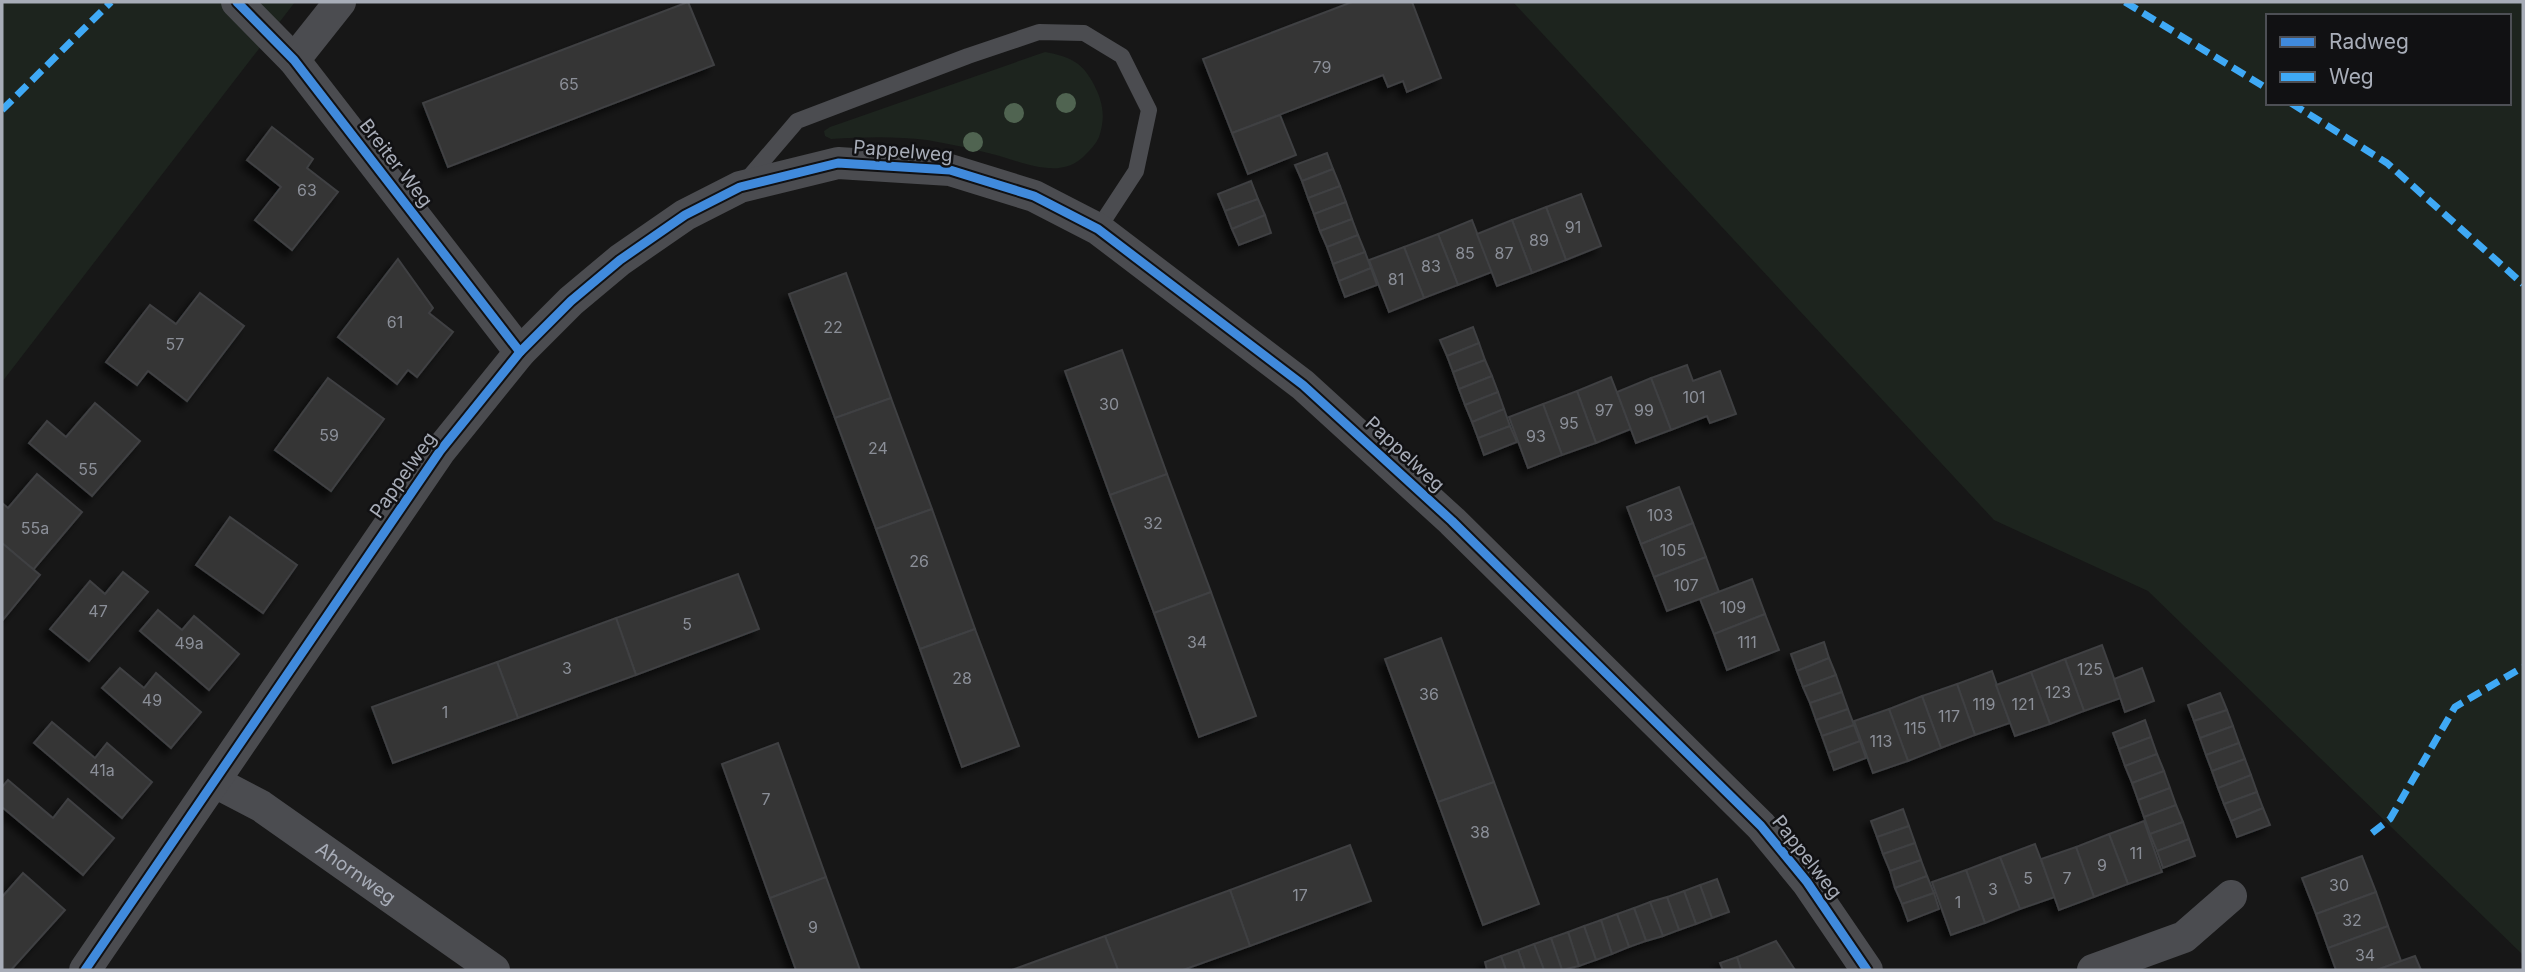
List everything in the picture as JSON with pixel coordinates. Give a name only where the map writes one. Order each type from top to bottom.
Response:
[{"type":"street","name":"Breiter Weg","points":[[237,2],[294,60],[520,352]]},
{"type":"street","points":[[294,60],[340,2]]},
{"type":"street","name":"Pappelweg","points":[[85,970],[440,451],[520,352],[571,301],[620,260],[685,215],[740,187],[838,163],[950,170],[1034,196],[1098,229],[1303,385],[1452,522],[1761,826],[1807,882],[1867,970]]},
{"type":"street","name":"Ahornweg","points":[[215,782],[261,806],[494,970]]},
{"type":"street","points":[[2093,970],[2185,937],[2231,896]]},
{"type":"lane","name":"Pappelweg","points":[[740,187],[797,121],[968,56],[1040,32],[1084,33],[1122,56],[1149,110],[1136,171],[1098,229]]},
{"type":"shaded area","points":[[2,2],[295,2],[2,382]]},
{"type":"shaded area","points":[[1513,2],[2523,2],[2523,958],[2522,954],[2148,591],[1994,520]]},
{"type":"shaded area","points":[[1045,52],[1078,64],[1088,74],[1101,102],[1102,122],[1099,137],[1088,152],[1066,167],[1043,168],[927,140],[879,137],[831,139],[825,136],[824,131],[830,127]]},
{"type":"building","points":[[688,2],[714,65],[448,167],[423,103]]},
{"type":"building","points":[[1352,2],[1412,2],[1441,78],[1407,92],[1403,81],[1388,87],[1383,75],[1232,133],[1203,59]]},
{"type":"building","points":[[1280,115],[1296,155],[1248,174],[1232,133]]},
{"type":"building","points":[[272,127],[313,159],[307,168],[338,192],[292,250],[255,220],[281,187],[247,160]]},
{"type":"building","points":[[1327,153],[1333,169],[1302,181],[1295,165]]},
{"type":"building","points":[[1333,169],[1340,186],[1308,198],[1302,181]]},
{"type":"building","points":[[1251,181],[1258,199],[1225,211],[1218,194]]},
{"type":"building","points":[[1340,186],[1346,202],[1314,214],[1308,198]]},
{"type":"building","points":[[1581,194],[1601,246],[1566,260],[1546,207]]},
{"type":"building","points":[[1258,199],[1265,215],[1232,229],[1225,211]]},
{"type":"building","points":[[1346,202],[1352,219],[1320,231],[1314,214]]},
{"type":"building","points":[[1546,207],[1566,260],[1532,273],[1512,220]]},
{"type":"building","points":[[1265,215],[1271,233],[1239,245],[1232,229]]},
{"type":"building","points":[[1352,219],[1358,235],[1327,247],[1320,231]]},
{"type":"building","points":[[1472,220],[1492,272],[1458,285],[1438,234]]},
{"type":"building","points":[[1512,220],[1532,273],[1497,286],[1477,234]]},
{"type":"building","points":[[1438,234],[1458,285],[1424,298],[1404,247]]},
{"type":"building","points":[[1358,235],[1365,252],[1333,264],[1327,247]]},
{"type":"building","points":[[1404,247],[1424,298],[1389,312],[1369,260]]},
{"type":"building","points":[[1365,252],[1371,268],[1339,281],[1333,264]]},
{"type":"building","points":[[398,259],[433,308],[429,313],[453,332],[417,377],[408,370],[397,384],[338,337]]},
{"type":"building","points":[[1371,268],[1377,285],[1345,297],[1339,281]]},
{"type":"building","points":[[846,273],[891,398],[835,418],[789,294]]},
{"type":"building","points":[[200,293],[244,326],[187,401],[148,371],[137,385],[106,362],[150,305],[176,324]]},
{"type":"building","points":[[1473,327],[1479,343],[1447,356],[1440,340]]},
{"type":"building","points":[[1479,343],[1485,360],[1453,372],[1447,356]]},
{"type":"building","points":[[1122,350],[1167,474],[1110,495],[1065,371]]},
{"type":"building","points":[[1485,360],[1492,376],[1459,389],[1453,372]]},
{"type":"building","points":[[1687,365],[1693,381],[1720,371],[1736,414],[1710,423],[1707,416],[1671,430],[1651,378]]},
{"type":"building","points":[[1492,376],[1498,392],[1465,405],[1459,389]]},
{"type":"building","points":[[1611,377],[1631,429],[1596,443],[1577,391]]},
{"type":"building","points":[[328,378],[384,419],[331,491],[275,450]]},
{"type":"building","points":[[1651,378],[1671,430],[1636,443],[1617,392]]},
{"type":"building","points":[[1577,391],[1596,443],[1562,455],[1543,404]]},
{"type":"building","points":[[1498,392],[1504,409],[1472,422],[1465,405]]},
{"type":"building","points":[[891,398],[932,509],[876,529],[835,418]]},
{"type":"building","points":[[95,403],[140,441],[92,496],[29,443],[47,421],[66,437]]},
{"type":"building","points":[[1543,404],[1562,455],[1528,468],[1509,417]]},
{"type":"building","points":[[1504,409],[1510,426],[1478,438],[1472,422]]},
{"type":"building","points":[[1510,426],[1517,442],[1484,455],[1478,438]]},
{"type":"building","points":[[37,474],[82,512],[33,570],[2,543],[2,503],[8,508]]},
{"type":"building","points":[[1167,474],[1211,592],[1154,613],[1110,495]]},
{"type":"building","points":[[1679,487],[1693,523],[1641,544],[1627,507]]},
{"type":"building","points":[[932,509],[975,629],[920,649],[876,529]]},
{"type":"building","points":[[230,517],[297,565],[263,613],[196,565]]},
{"type":"building","points":[[1693,523],[1706,557],[1654,577],[1641,544]]},
{"type":"building","points":[[2,543],[40,575],[2,621]]},
{"type":"building","points":[[1706,557],[1719,592],[1667,611],[1654,577]]},
{"type":"building","points":[[123,572],[148,592],[89,661],[50,629],[90,581],[105,594]]},
{"type":"building","points":[[738,574],[759,629],[636,675],[616,618]]},
{"type":"building","points":[[1752,579],[1765,614],[1714,634],[1700,599]]},
{"type":"building","points":[[1211,592],[1256,716],[1199,737],[1154,613]]},
{"type":"building","points":[[158,610],[182,630],[194,616],[239,654],[209,690],[140,631]]},
{"type":"building","points":[[1765,614],[1779,650],[1727,670],[1714,634]]},
{"type":"building","points":[[616,618],[636,675],[518,718],[497,662]]},
{"type":"building","points":[[975,629],[1019,746],[962,767],[920,649]]},
{"type":"building","points":[[1441,638],[1494,782],[1438,802],[1385,659]]},
{"type":"building","points":[[1824,642],[1829,658],[1797,671],[1791,654]]},
{"type":"building","points":[[2102,645],[2121,698],[2084,711],[2065,659]]},
{"type":"building","points":[[1829,658],[1836,675],[1803,687],[1797,671]]},
{"type":"building","points":[[2065,659],[2084,711],[2050,724],[2031,672]]},
{"type":"building","points":[[497,662],[518,718],[393,763],[372,707]]},
{"type":"building","points":[[120,668],[144,688],[156,673],[201,712],[171,748],[102,688]]},
{"type":"building","points":[[2142,668],[2154,701],[2125,712],[2114,679]]},
{"type":"building","points":[[1992,671],[2010,723],[1975,735],[1957,684]]},
{"type":"building","points":[[2031,672],[2050,724],[2015,736],[1996,685]]},
{"type":"building","points":[[1836,675],[1842,692],[1810,703],[1803,687]]},
{"type":"building","points":[[1957,684],[1975,735],[1941,748],[1922,696]]},
{"type":"building","points":[[1842,692],[1848,709],[1816,720],[1810,703]]},
{"type":"building","points":[[2220,693],[2227,710],[2194,721],[2188,705]]},
{"type":"building","points":[[1922,696],[1941,748],[1908,761],[1889,709]]},
{"type":"building","points":[[1848,709],[1854,725],[1822,736],[1816,720]]},
{"type":"building","points":[[1889,709],[1908,761],[1873,773],[1854,721]]},
{"type":"building","points":[[2227,710],[2233,726],[2200,738],[2194,721]]},
{"type":"building","points":[[2145,720],[2151,737],[2119,749],[2113,733]]},
{"type":"building","points":[[52,722],[95,758],[107,743],[152,782],[122,818],[34,743]]},
{"type":"building","points":[[1854,725],[1860,741],[1828,753],[1822,736]]},
{"type":"building","points":[[2233,726],[2239,743],[2206,755],[2200,738]]},
{"type":"building","points":[[2151,737],[2157,754],[2125,766],[2119,749]]},
{"type":"building","points":[[1860,741],[1866,758],[1834,770],[1828,753]]},
{"type":"building","points":[[778,743],[826,877],[770,898],[722,764]]},
{"type":"building","points":[[2239,743],[2245,759],[2212,771],[2206,755]]},
{"type":"building","points":[[2157,754],[2164,771],[2132,783],[2125,766]]},
{"type":"building","points":[[2245,759],[2251,775],[2218,788],[2212,771]]},
{"type":"building","points":[[2164,771],[2170,788],[2138,800],[2132,783]]},
{"type":"building","points":[[2251,775],[2257,792],[2224,804],[2218,788]]},
{"type":"building","points":[[8,780],[53,818],[68,799],[114,838],[83,875],[2,807],[2,787]]},
{"type":"building","points":[[1494,782],[1539,904],[1483,925],[1438,802]]},
{"type":"building","points":[[2170,788],[2176,805],[2144,817],[2138,800]]},
{"type":"building","points":[[2257,792],[2263,808],[2231,821],[2224,804]]},
{"type":"building","points":[[2176,805],[2183,822],[2150,834],[2144,817]]},
{"type":"building","points":[[2263,808],[2270,825],[2237,837],[2231,821]]},
{"type":"building","points":[[1903,809],[1909,826],[1877,837],[1871,821]]},
{"type":"building","points":[[2144,821],[2162,872],[2128,884],[2109,834]]},
{"type":"building","points":[[2183,822],[2189,839],[2157,851],[2150,834]]},
{"type":"building","points":[[1909,826],[1915,843],[1883,854],[1877,837]]},
{"type":"building","points":[[2109,834],[2128,884],[2094,897],[2076,847]]},
{"type":"building","points":[[2189,839],[2195,856],[2163,868],[2157,851]]},
{"type":"building","points":[[1915,843],[1921,860],[1890,871],[1883,854]]},
{"type":"building","points":[[2035,844],[2055,897],[2020,909],[2000,857]]},
{"type":"building","points":[[1350,845],[1371,901],[1250,946],[1230,890]]},
{"type":"building","points":[[2076,847],[2094,897],[2059,910],[2041,859]]},
{"type":"building","points":[[2362,856],[2376,892],[2316,914],[2302,878]]},
{"type":"building","points":[[2000,857],[2020,909],[1985,923],[1966,870]]},
{"type":"building","points":[[1921,860],[1927,876],[1895,888],[1890,871]]},
{"type":"building","points":[[1966,870],[1985,923],[1951,935],[1932,882]]},
{"type":"building","points":[[23,873],[65,910],[11,970],[2,970],[2,897]]},
{"type":"building","points":[[1927,876],[1934,893],[1902,904],[1895,888]]},
{"type":"building","points":[[826,877],[860,970],[796,970],[770,898]]},
{"type":"building","points":[[1717,879],[1729,912],[1712,918],[1700,885]]},
{"type":"building","points":[[1700,885],[1712,918],[1696,924],[1684,891]]},
{"type":"building","points":[[1230,890],[1250,946],[1183,970],[1118,970],[1105,936]]},
{"type":"building","points":[[1684,891],[1696,924],[1679,930],[1667,897]]},
{"type":"building","points":[[2376,892],[2388,926],[2328,948],[2316,914]]},
{"type":"building","points":[[1934,893],[1939,909],[1908,921],[1902,904]]},
{"type":"building","points":[[1667,897],[1679,930],[1663,936],[1650,902]]},
{"type":"building","points":[[1650,902],[1663,936],[1646,941],[1634,908]]},
{"type":"building","points":[[1634,908],[1646,941],[1629,947],[1617,914]]},
{"type":"building","points":[[1617,914],[1629,947],[1612,954],[1601,920]]},
{"type":"building","points":[[1601,920],[1612,954],[1596,960],[1584,926]]},
{"type":"building","points":[[1584,926],[1596,960],[1579,966],[1568,932]]},
{"type":"building","points":[[2388,926],[2401,961],[2377,970],[2336,970],[2328,948]]},
{"type":"building","points":[[1568,932],[1579,966],[1562,970],[1551,938]]},
{"type":"building","points":[[1105,936],[1118,970],[1012,970]]},
{"type":"building","points":[[1551,938],[1562,970],[1544,970],[1534,944]]},
{"type":"building","points":[[1776,941],[1795,970],[1741,970],[1737,957]]},
{"type":"building","points":[[1534,944],[1544,970],[1525,970],[1518,950]]},
{"type":"building","points":[[1518,950],[1525,970],[1506,970],[1501,956]]},
{"type":"building","points":[[1501,956],[1506,970],[1487,970],[1485,962]]},
{"type":"building","points":[[2415,956],[2421,970],[2377,970],[2401,961]]},
{"type":"building","points":[[1737,957],[1741,970],[1723,970],[1720,963]]},
{"type":"marked path","points":[[2,110],[111,2]]},
{"type":"marked path","points":[[2125,2],[2266,88]]},
{"type":"marked path","points":[[2294,105],[2387,163],[2523,284]]},
{"type":"marked path","points":[[2372,833],[2390,819],[2455,707],[2523,667]]},
{"type":"cycle path","points":[[237,2],[294,60],[520,352]]},
{"type":"cycle path","points":[[85,970],[440,451],[520,352],[571,301],[620,260],[685,215],[740,187],[838,163],[950,170],[1034,196],[1098,229],[1303,385],[1452,521],[1761,826],[1807,882],[1867,970]]}]
